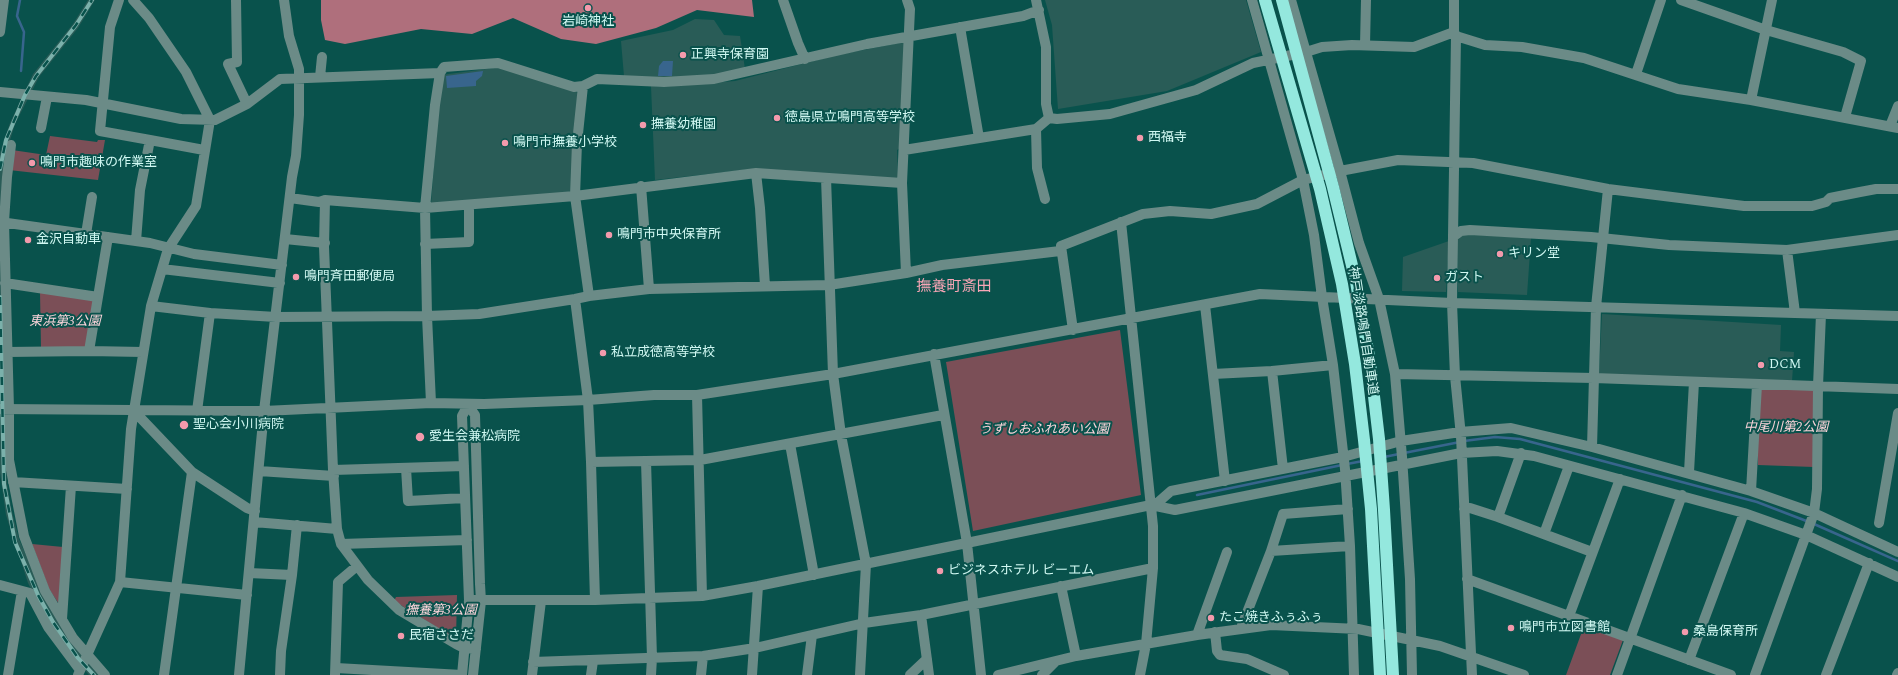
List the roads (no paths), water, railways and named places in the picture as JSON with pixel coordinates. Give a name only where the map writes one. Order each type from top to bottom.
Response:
[{"type":"highway","name":"神戸淡路鳴門自動車道","points":[[1265,0],[1320,189],[1342,284],[1355,364],[1371,509],[1380,675]]},
{"type":"highway","name":"神戸淡路鳴門自動車道","points":[[1282,0],[1335,194],[1356,282],[1370,362],[1379,439],[1393,675]]},
{"type":"street","points":[[0,32],[4,0]]},
{"type":"street","points":[[119,0],[110,27],[99,135],[150,140],[204,150]]},
{"type":"street","points":[[79,673],[120,582],[134,410],[151,306],[168,249],[196,206],[210,120],[186,72],[149,18],[133,0]]},
{"type":"street","points":[[236,0],[237,62],[228,64],[247,104]]},
{"type":"street","points":[[239,675],[264,411],[284,239],[296,156],[300,77],[289,36],[284,0]]},
{"type":"street","points":[[783,0],[805,59]]},
{"type":"street","points":[[906,273],[902,183],[910,37],[910,10],[907,0]]},
{"type":"street","points":[[1036,0],[1046,47],[1046,104],[1049,118]]},
{"type":"street","points":[[1252,0],[1270,58],[1303,180],[1314,235],[1333,365],[1348,509],[1354,629],[1354,675]]},
{"type":"street","points":[[1291,0],[1359,243],[1378,299],[1395,374],[1402,452],[1410,579],[1410,640],[1412,675]]},
{"type":"street","points":[[1365,45],[1366,0]]},
{"type":"street","points":[[1454,0],[1454,236],[1452,303],[1455,376],[1461,442],[1472,675]]},
{"type":"street","points":[[1636,74],[1661,0]]},
{"type":"street","points":[[1681,0],[1766,30],[1843,52],[1861,61],[1845,117]]},
{"type":"street","points":[[1751,100],[1772,0]]},
{"type":"street","points":[[431,403],[427,316],[425,208],[440,73],[444,67],[498,63],[570,86],[583,86],[597,79],[664,82],[714,79],[872,43],[1023,16],[1039,10]]},
{"type":"street","points":[[960,27],[979,138]]},
{"type":"street","points":[[904,150],[1036,128],[1049,118],[1058,119],[1110,114],[1196,90],[1253,63],[1270,58],[1322,48],[1365,45],[1414,47],[1455,34],[1484,46],[1522,47],[1584,58],[1678,88],[1894,127],[1898,106]]},
{"type":"street","points":[[320,77],[322,57]]},
{"type":"street","points":[[0,92],[103,104],[181,119],[215,120],[247,104],[280,79],[300,77],[440,73]]},
{"type":"street","points":[[583,86],[577,143],[575,196],[589,296]]},
{"type":"street","points":[[41,128],[47,97]]},
{"type":"street","points":[[1036,128],[1037,168],[1045,199]]},
{"type":"street","points":[[136,241],[140,190],[150,140]]},
{"type":"street","points":[[11,145],[2,222],[7,352],[5,409],[9,460],[24,536],[45,591],[87,656],[105,675]]},
{"type":"street","points":[[1073,330],[1060,251],[1061,246],[1143,214],[1170,211],[1211,214],[1257,204],[1303,180],[1398,160],[1473,163],[1608,189],[1725,204],[1781,207],[1812,206],[1826,202],[1830,198],[1876,189],[1898,190]]},
{"type":"street","points":[[290,198],[319,202],[325,200],[425,208],[575,196],[641,186],[756,173],[902,183]]},
{"type":"street","points":[[756,173],[760,208],[765,286]]},
{"type":"street","points":[[826,178],[833,374],[841,435],[866,564],[860,675]]},
{"type":"street","points":[[641,186],[649,289]]},
{"type":"street","points":[[1592,447],[1596,307],[1608,189]]},
{"type":"street","points":[[86,234],[92,197]]},
{"type":"street","points":[[325,200],[327,317],[334,473],[338,529],[341,544],[357,566],[387,600],[399,610],[464,648],[476,650]]},
{"type":"street","points":[[425,244],[469,242],[469,205]]},
{"type":"street","points":[[2,222],[150,243],[168,249],[194,254],[282,265]]},
{"type":"street","points":[[1121,222],[1153,505],[1153,568],[1146,644],[1140,675]]},
{"type":"street","points":[[1454,236],[1461,231],[1470,230],[1669,245],[1787,250],[1898,236]]},
{"type":"street","points":[[89,351],[108,237]]},
{"type":"street","points":[[284,239],[325,243]]},
{"type":"street","points":[[1787,250],[1795,313]]},
{"type":"street","points":[[151,306],[210,313],[276,317],[427,316],[479,314],[589,296],[649,289],[829,284],[906,273],[942,265],[1060,251]]},
{"type":"street","points":[[162,269],[280,283]]},
{"type":"street","points":[[5,283],[98,297]]},
{"type":"street","points":[[5,409],[264,411],[431,403],[468,404],[588,400],[654,395],[697,395],[833,374],[1260,294],[1452,303],[1898,316]]},
{"type":"street","points":[[575,299],[588,400],[592,462],[595,600]]},
{"type":"street","points":[[1205,305],[1225,481]]},
{"type":"street","points":[[197,411],[210,313]]},
{"type":"street","points":[[1755,675],[1813,516],[1817,489],[1818,386],[1821,314]]},
{"type":"street","points":[[7,352],[143,352]]},
{"type":"street","points":[[934,354],[943,415],[966,543],[981,675]]},
{"type":"street","points":[[1213,374],[1272,371],[1333,365]]},
{"type":"street","points":[[1272,371],[1283,469]]},
{"type":"street","points":[[1395,374],[1594,378],[1898,389]]},
{"type":"street","points":[[1689,472],[1694,382]]},
{"type":"street","points":[[1751,491],[1757,384]]},
{"type":"street","points":[[697,395],[700,460],[702,596]]},
{"type":"street","points":[[357,566],[338,582],[336,671],[462,675],[469,600],[462,416],[468,404]]},
{"type":"street","points":[[468,404],[475,416],[481,601],[473,675]]},
{"type":"street","points":[[134,410],[192,472],[246,508],[255,511]]},
{"type":"street","points":[[1879,523],[1898,413]]},
{"type":"street","points":[[592,462],[700,460],[943,415]]},
{"type":"street","points":[[469,600],[541,601],[702,596],[814,575],[1153,505],[1175,510],[1344,466],[1402,452],[1461,442],[1511,428],[1689,472],[1751,491],[1898,552]]},
{"type":"street","points":[[1153,505],[1171,491],[1283,469],[1344,466],[1402,452],[1461,442],[1497,451],[1521,453],[1682,495],[1808,532],[1898,577]]},
{"type":"street","points":[[790,444],[814,575]]},
{"type":"street","points":[[1498,517],[1521,453]]},
{"type":"street","points":[[646,461],[652,658],[651,675]]},
{"type":"street","points":[[259,471],[334,473],[464,466]]},
{"type":"street","points":[[1544,534],[1569,466]]},
{"type":"street","points":[[406,468],[408,501],[465,498]]},
{"type":"street","points":[[164,675],[192,472]]},
{"type":"street","points":[[1569,616],[1620,479]]},
{"type":"street","points":[[13,482],[127,490]]},
{"type":"street","points":[[62,619],[72,486]]},
{"type":"street","points":[[1617,675],[1682,495]]},
{"type":"street","points":[[1464,509],[1470,508],[1498,517],[1592,552]]},
{"type":"street","points":[[1241,628],[1271,551],[1283,514],[1348,509]]},
{"type":"street","points":[[1689,660],[1744,513]]},
{"type":"street","points":[[254,522],[338,529]]},
{"type":"street","points":[[280,675],[297,525]]},
{"type":"street","points":[[341,544],[466,540]]},
{"type":"street","points":[[1271,551],[1350,546]]},
{"type":"street","points":[[1197,634],[1227,552]]},
{"type":"street","points":[[1826,675],[1869,563]]},
{"type":"street","points":[[534,662],[703,656],[755,648],[864,623],[921,615],[1153,568]]},
{"type":"street","points":[[249,573],[292,575]]},
{"type":"street","points":[[1467,579],[1731,675]]},
{"type":"street","points":[[120,582],[247,596]]},
{"type":"street","points":[[0,585],[30,593],[48,627],[79,673]]},
{"type":"street","points":[[752,675],[758,586]]},
{"type":"street","points":[[1061,586],[1076,656]]},
{"type":"street","points":[[8,675],[22,591]]},
{"type":"street","points":[[532,675],[541,601]]},
{"type":"street","points":[[921,615],[929,675]]},
{"type":"street","points":[[998,675],[1076,656],[1197,634],[1271,625],[1354,629],[1410,640],[1440,646],[1524,675]]},
{"type":"street","points":[[1216,632],[1217,651],[1220,655],[1247,658],[1284,675]]},
{"type":"street","points":[[807,675],[812,635]]},
{"type":"street","points":[[702,675],[703,656]]},
{"type":"street","points":[[910,675],[927,659]]},
{"type":"street","points":[[592,675],[593,660]]},
{"type":"street","points":[[1042,675],[1055,662]]},
{"type":"waterway","points":[[20,0],[17,16],[24,32],[21,71]]},
{"type":"waterway","points":[[1464,441],[1495,437],[1520,439],[1757,502],[1809,522]]},
{"type":"waterway","points":[[1404,453],[1460,442]]},
{"type":"waterway","points":[[1384,457],[1399,454]]},
{"type":"waterway","points":[[1347,464],[1363,461]]},
{"type":"waterway","points":[[1197,495],[1342,465]]},
{"type":"waterway","points":[[1814,524],[1898,561]]},
{"type":"railway","points":[[0,169],[6,140],[25,95],[36,76],[76,25],[92,0]]},
{"type":"railway","points":[[0,297],[4,484],[15,542],[38,595],[53,622],[78,658],[94,675]]},
{"type":"place","name":"岩崎神社","points":[[588,8]]},
{"type":"place","name":"正興寺保育園","points":[[683,55]]},
{"type":"place","name":"徳島県立鳴門高等学校","points":[[777,118]]},
{"type":"place","name":"撫養幼稚園","points":[[643,125]]},
{"type":"place","name":"西福寺","points":[[1140,138]]},
{"type":"place","name":"鳴門市撫養小学校","points":[[505,143]]},
{"type":"place","name":"鳴門市趣味の作業室","points":[[32,163]]},
{"type":"place","name":"鳴門市中央保育所","points":[[609,235]]},
{"type":"place","name":"金沢自動車","points":[[28,240]]},
{"type":"place","name":"キリン堂","points":[[1500,254]]},
{"type":"place","name":"鳴門斉田郵便局","points":[[296,277]]},
{"type":"place","name":"ガスト","points":[[1437,278]]},
{"type":"place","name":"私立成徳高等学校","points":[[603,353]]},
{"type":"place","name":"DCM","points":[[1761,365]]},
{"type":"place","name":"聖心会小川病院","points":[[184,425]]},
{"type":"place","name":"愛生会兼松病院","points":[[420,437]]},
{"type":"place","name":"ビジネスホテル ビーエム","points":[[940,571]]},
{"type":"place","name":"たこ焼きふぅふぅ","points":[[1211,618]]},
{"type":"place","name":"鳴門市立図書館","points":[[1511,628]]},
{"type":"place","name":"桑島保育所","points":[[1685,632]]},
{"type":"place","name":"民宿ささだ","points":[[401,636]]},
{"type":"district","name":"撫養町斎田","points":[[954,288]]},
{"type":"park label","name":"東浜第3公園","points":[[65,322]]},
{"type":"park label","name":"中尾川第2公園","points":[[1786,428]]},
{"type":"park label","name":"うずしおふれあい公園","points":[[1044,430]]},
{"type":"park label","name":"撫養第3公園","points":[[441,611]]}]
